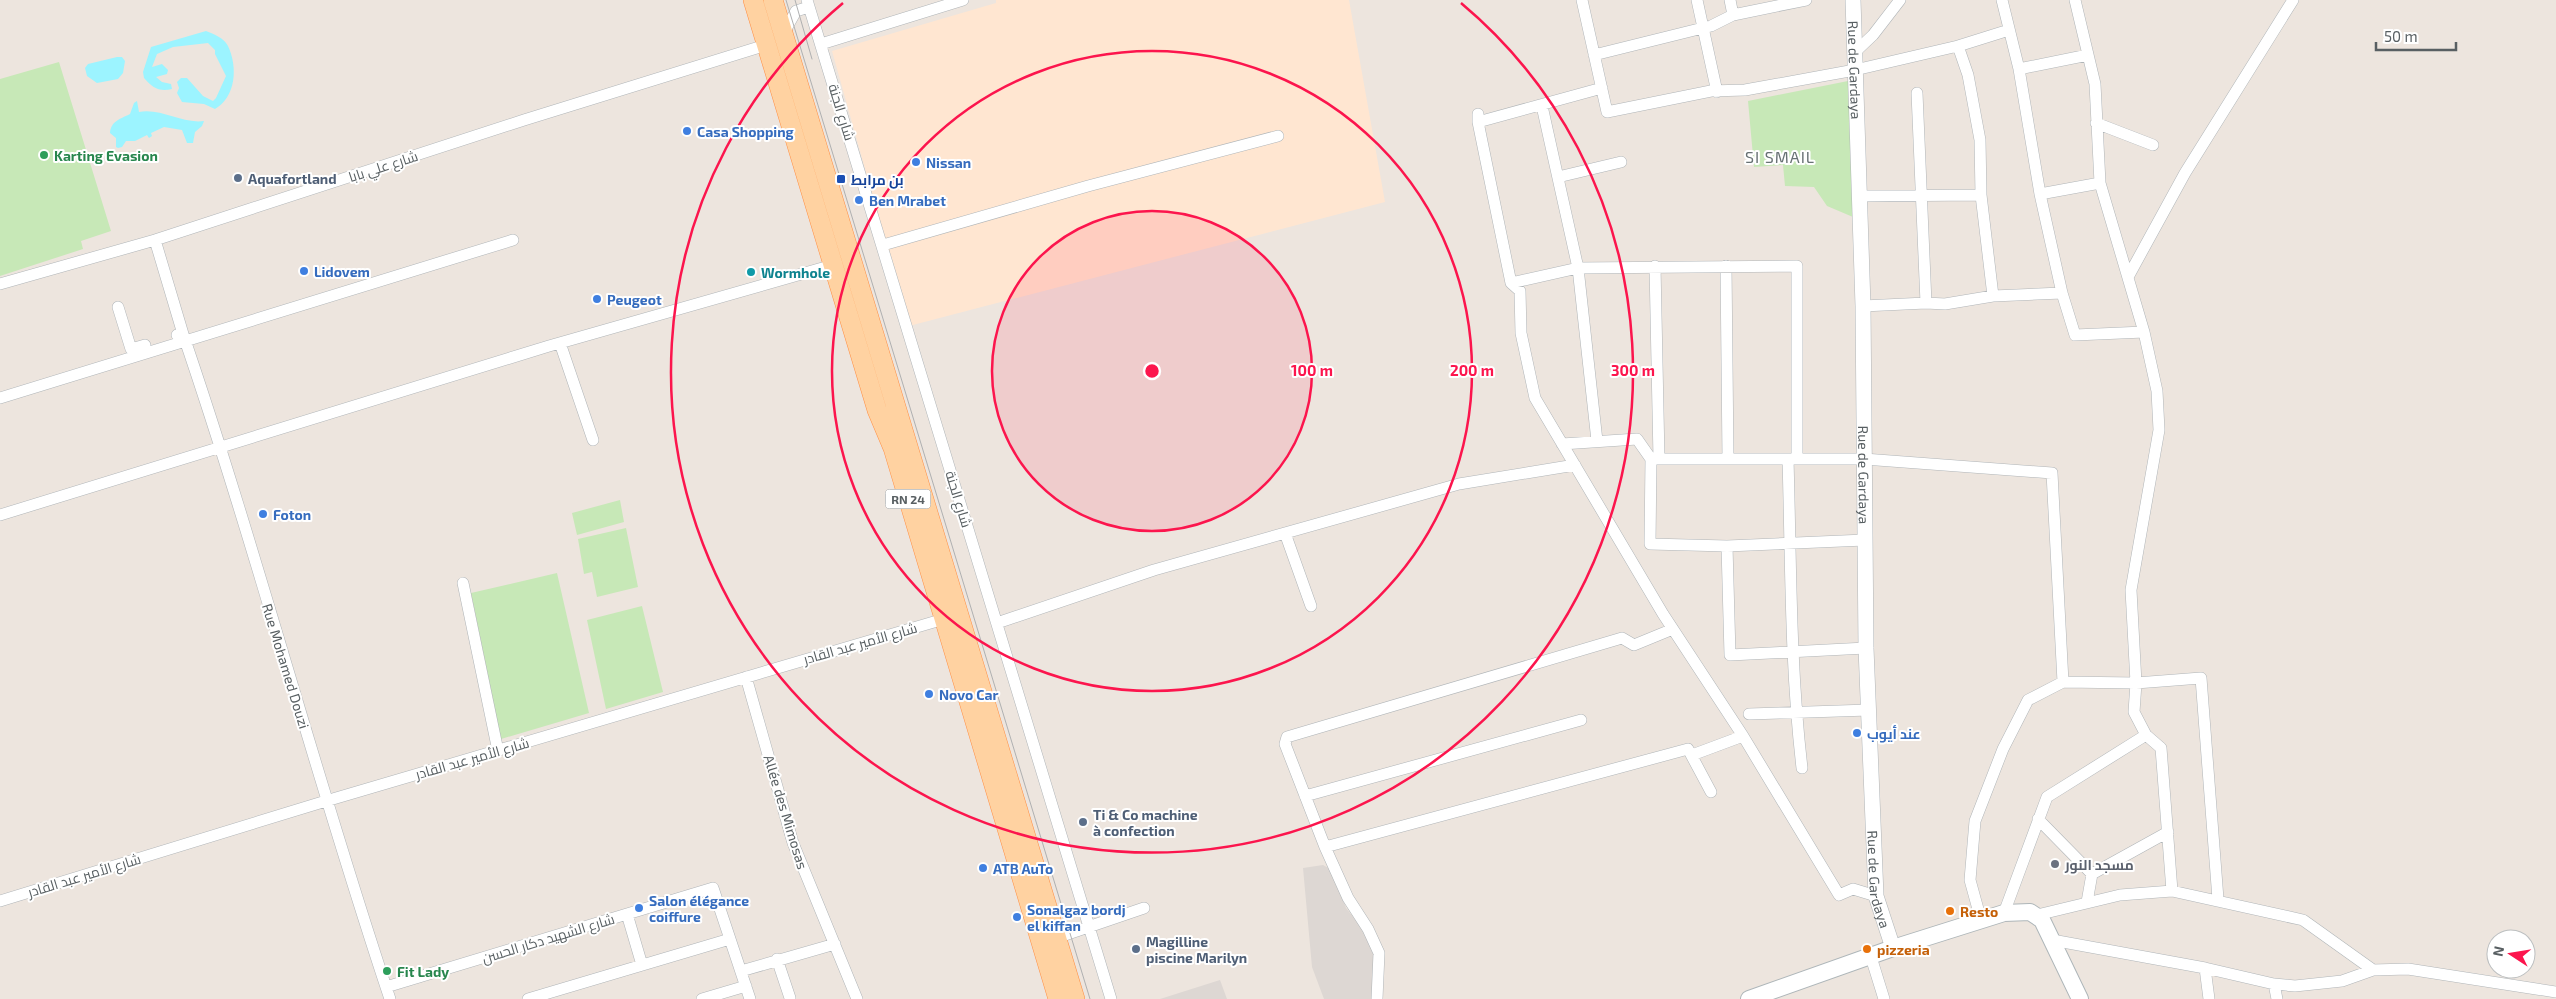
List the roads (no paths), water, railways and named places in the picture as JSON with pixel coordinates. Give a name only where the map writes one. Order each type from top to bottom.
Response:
[{"type":"main road","name":"RN 24","points":[[753,0],[798,141],[877,410],[893,448],[1058,999]]},
{"type":"main road","name":"RN 24","points":[[773,0],[1075,999]]},
{"type":"main road","points":[[1749,999],[1893,948],[2004,913],[2021,911],[2037,915],[2052,940],[2080,999]]},
{"type":"street","points":[[778,0],[796,11]]},
{"type":"street","points":[[822,44],[963,0]]},
{"type":"street","points":[[1582,0],[1607,112],[1855,70],[1958,46],[2010,30]]},
{"type":"street","points":[[1697,0],[1717,92]]},
{"type":"street","points":[[1730,0],[1733,14]]},
{"type":"street","name":"Rue de Gardaya","points":[[1853,0],[1863,306],[1866,648],[1876,896],[1893,948]]},
{"type":"street","points":[[1854,53],[1873,35],[1900,0]]},
{"type":"street","points":[[2002,0],[2019,69],[2040,194],[2062,293],[2075,335],[2144,332]]},
{"type":"street","points":[[2075,0],[2095,84],[2100,183],[2144,332],[2157,391],[2159,430],[2131,590],[2136,683],[2134,712],[2146,735],[2161,748],[2172,891]]},
{"type":"street","points":[[2128,277],[2185,173],[2293,0]]},
{"type":"street","points":[[1594,55],[1704,28],[1733,14],[1799,1]]},
{"type":"street","points":[[785,40],[787,27],[796,11],[808,4]]},
{"type":"street","name":"شارع الجنة","points":[[808,4],[822,44],[1111,999]]},
{"type":"street","name":"شارع علي بابا","points":[[0,284],[155,240],[524,120],[766,45]]},
{"type":"street","points":[[1958,46],[1968,75],[1980,140],[1981,195],[1993,296]]},
{"type":"street","points":[[2019,69],[2088,55]]},
{"type":"street","points":[[1602,88],[1542,106],[1478,118],[1511,282],[1520,291],[1521,333],[1535,398],[1673,629],[1743,736],[1839,896],[1853,889],[1876,896]]},
{"type":"street","points":[[1917,93],[1926,303]]},
{"type":"street","points":[[1542,106],[1578,268],[1597,442]]},
{"type":"street","points":[[2096,123],[2153,145]]},
{"type":"street","points":[[883,245],[1088,186],[1278,136]]},
{"type":"street","points":[[1558,177],[1621,162]]},
{"type":"street","points":[[2040,194],[2100,183]]},
{"type":"street","points":[[1859,196],[1981,195]]},
{"type":"street","name":"Rue Mohamed Douzi","points":[[155,240],[221,448],[326,801],[390,999]]},
{"type":"street","points":[[0,398],[185,337],[513,240]]},
{"type":"street","points":[[0,514],[560,343],[833,265]]},
{"type":"street","points":[[1655,266],[1655,459],[1650,544],[1727,546],[1865,540]]},
{"type":"street","points":[[1726,266],[1728,459]]},
{"type":"street","points":[[1511,282],[1578,268],[1797,266],[1790,543],[1795,712],[1802,768]]},
{"type":"street","points":[[1863,306],[1945,304],[1993,296],[2062,293]]},
{"type":"street","points":[[118,308],[131,349],[185,337]]},
{"type":"street","points":[[560,343],[593,440]]},
{"type":"street","points":[[1562,444],[1637,439],[1655,459],[1864,459],[2052,473],[2063,682]]},
{"type":"street","points":[[998,623],[1154,570],[1460,484],[1575,465]]},
{"type":"street","points":[[1285,533],[1311,606]]},
{"type":"street","points":[[1727,546],[1730,655],[1866,648]]},
{"type":"street","points":[[463,583],[498,750]]},
{"type":"street","name":"شارع الأمير عبد القادر","points":[[0,901],[326,801],[944,619]]},
{"type":"street","points":[[1377,999],[1379,953],[1368,929],[1348,898],[1325,847],[1285,744],[1287,737],[1622,638],[1634,645],[1673,629]]},
{"type":"street","name":"Allée des Mimosas","points":[[746,677],[793,843],[857,999]]},
{"type":"street","points":[[1981,920],[1970,880],[1975,821],[2002,749],[2028,700],[2063,682],[2136,683],[2201,678],[2218,899]]},
{"type":"street","points":[[1750,714],[1870,710]]},
{"type":"street","points":[[1304,796],[1581,720]]},
{"type":"street","points":[[2004,913],[2047,797],[2146,735]]},
{"type":"street","points":[[1692,755],[1743,736]]},
{"type":"street","points":[[1325,847],[1688,749],[1711,792]]},
{"type":"street","points":[[2038,819],[2092,874]]},
{"type":"street","points":[[2092,874],[2168,832]]},
{"type":"street","points":[[2087,902],[2092,874]]},
{"type":"street","name":"شارع الشهيد دكار الحسن","points":[[386,988],[713,888],[750,999]]},
{"type":"street","points":[[2037,915],[2087,902],[2140,892],[2172,891],[2218,899],[2303,920],[2373,970]]},
{"type":"street","points":[[1056,938],[1144,908]]},
{"type":"street","points":[[627,914],[642,965]]},
{"type":"street","points":[[528,999],[730,939]]},
{"type":"street","points":[[2052,940],[2205,968],[2274,984],[2295,986],[2342,980],[2373,970],[2408,969],[2556,992]]},
{"type":"street","points":[[741,971],[777,959],[835,944]]},
{"type":"street","points":[[1871,957],[1884,999]]},
{"type":"street","points":[[777,959],[790,998]]},
{"type":"street","points":[[2205,968],[2209,999]]},
{"type":"street","points":[[2274,984],[2277,999]]},
{"type":"street","points":[[702,999],[746,986]]},
{"type":"water","points":[[206,31],[226,43],[233,63],[234,72],[231,89],[222,104],[215,109],[204,104],[182,102],[177,93],[179,88],[177,82],[181,78],[187,78],[203,96],[213,101],[216,98],[226,76],[215,54],[215,50],[208,43],[173,47],[157,54],[152,67],[162,64],[168,70],[167,74],[156,77],[162,82],[171,84],[172,89],[163,90],[153,87],[144,78],[143,72],[151,47]]},
{"type":"water","points":[[122,57],[125,61],[123,73],[118,79],[97,83],[87,76],[85,68],[88,64]]},
{"type":"water","points":[[137,101],[139,112],[156,112],[187,120],[204,121],[202,126],[195,132],[193,143],[187,143],[182,130],[164,127],[151,133],[152,136],[149,138],[147,135],[135,141],[126,141],[122,147],[116,147],[116,138],[110,133],[112,126],[130,114],[134,103]]},
{"type":"tram line","points":[[786,0],[1090,999]]},
{"type":"tram line","points":[[795,0],[812,59]]},
{"type":"place","name":"Casa Shopping","points":[[687,131]]},
{"type":"place","name":"Karting Evasion","points":[[44,155]]},
{"type":"place","name":"Nissan","points":[[916,162]]},
{"type":"place","name":"Aquafortland","points":[[238,178]]},
{"type":"place","name":"بن مرابط","points":[[841,179]]},
{"type":"place","name":"Ben Mrabet","points":[[859,200]]},
{"type":"place","name":"Lidovem","points":[[304,271]]},
{"type":"place","name":"Wormhole","points":[[751,272]]},
{"type":"place","name":"Peugeot","points":[[597,299]]},
{"type":"place","name":"Foton","points":[[263,514]]},
{"type":"place","name":"Novo Car","points":[[929,694]]},
{"type":"place","name":"عند أيوب","points":[[1857,733]]},
{"type":"place","name":"Ti & Co machine à confection","points":[[1083,822]]},
{"type":"place","name":"مسجد النور","points":[[2055,864]]},
{"type":"place","name":"ATB AuTo","points":[[983,868]]},
{"type":"place","name":"Salon élégance coiffure","points":[[639,908]]},
{"type":"place","name":"Resto","points":[[1950,911]]},
{"type":"place","name":"Sonalgaz bordj el kiffan","points":[[1017,917]]},
{"type":"place","name":"Magilline piscine Marilyn","points":[[1136,949]]},
{"type":"place","name":"pizzeria","points":[[1867,949]]},
{"type":"place","name":"Fit Lady","points":[[387,971]]},
{"type":"district","name":"SI SMAIL","points":[[1780,156]]}]
